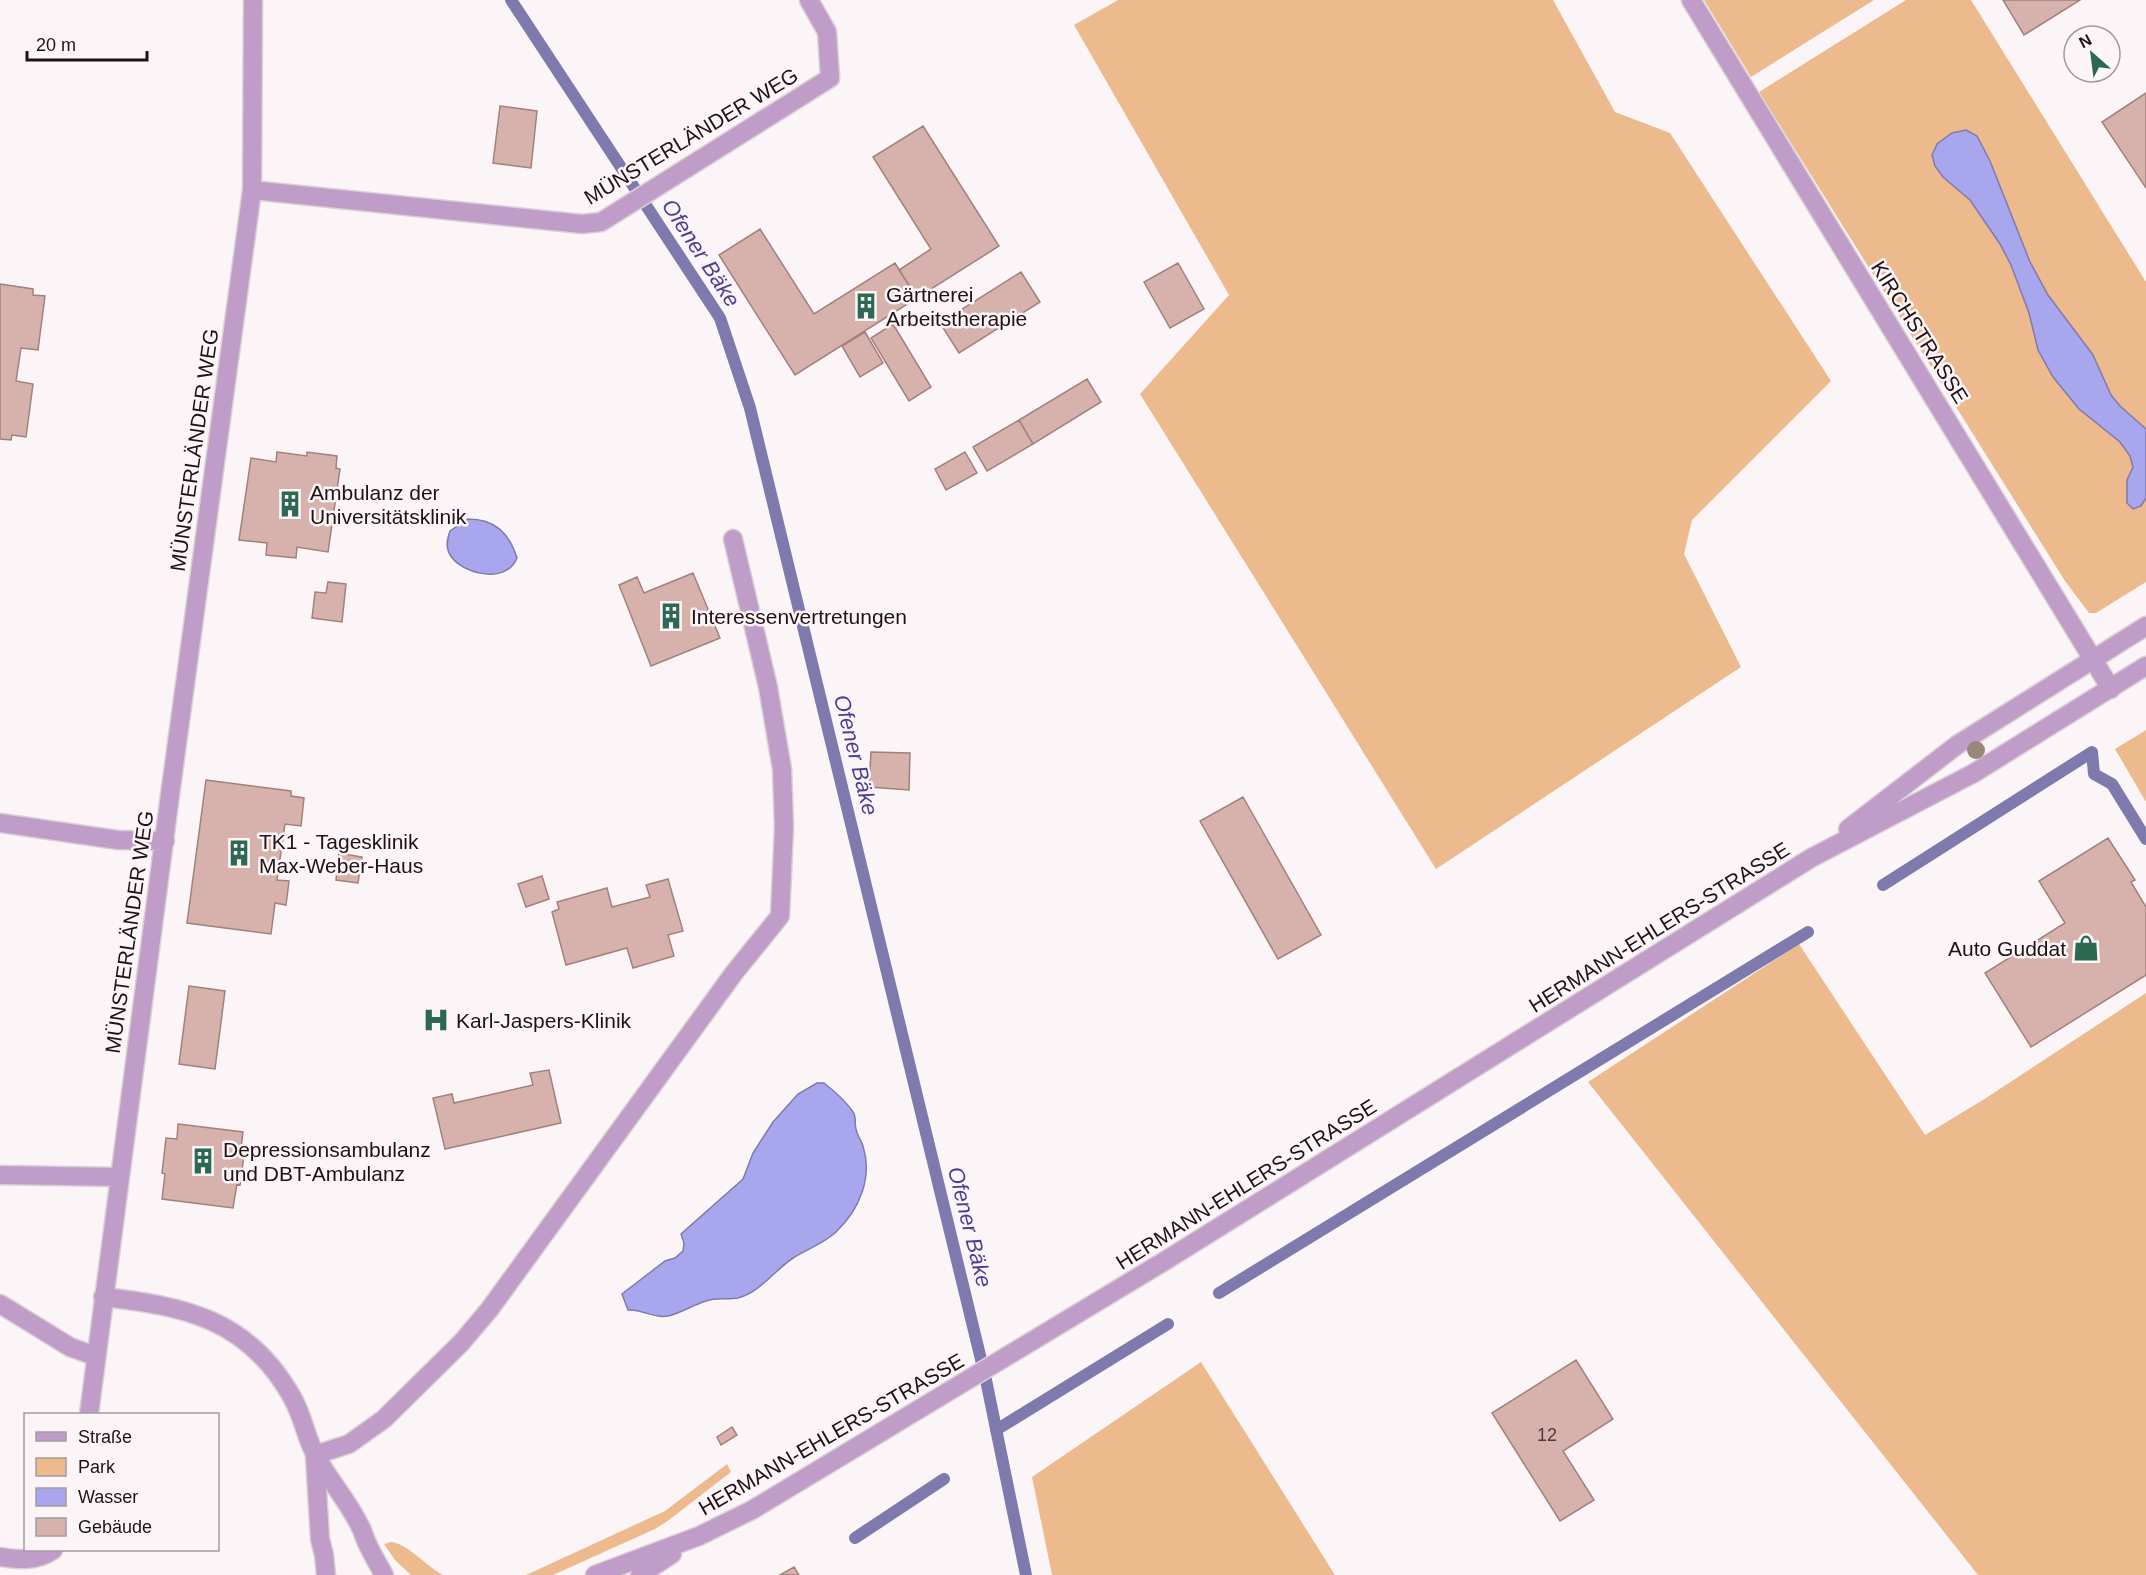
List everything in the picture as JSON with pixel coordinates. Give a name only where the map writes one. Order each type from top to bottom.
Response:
[{"type":"street","points":[[252,190],[253,0]]},
{"type":"street","name":"MÜNSTERLÄNDER WEG","points":[[89,1413],[252,190],[582,224],[601,222],[838,77],[827,32],[809,0]]},
{"type":"street","name":"KIRCHSTRASSE","points":[[1690,0],[2094,659],[2110,689]]},
{"type":"street","points":[[315,1455],[349,1444],[384,1419],[468,1335],[506,1289],[734,973],[780,916],[784,827],[782,770],[768,687],[733,539]]},
{"type":"street","name":"HERMANN-EHLERS-STRASSE","points":[[1811,858],[1957,745],[2146,626]]},
{"type":"street","name":"HERMANN-EHLERS-STRASSE","points":[[595,1575],[699,1536],[752,1510],[1184,1250],[1811,858],[1974,773],[2146,666]]},
{"type":"street","points":[[0,823],[118,840],[165,841]]},
{"type":"street","points":[[0,1175],[119,1177]]},
{"type":"street","points":[[103,1297],[172,1306],[202,1316],[227,1328],[264,1358],[292,1398],[315,1455],[361,1526],[384,1575]]},
{"type":"street","points":[[0,1304],[61,1342],[95,1356]]},
{"type":"street","points":[[315,1455],[320,1539],[326,1575]]},
{"type":"street","name":"HERMANN-EHLERS-STRASSE","points":[[640,1575],[699,1536]]},
{"type":"street","points":[[0,1557],[13,1560],[33,1559],[51,1551]]},
{"type":"green space","points":[[1118,0],[1553,0],[1615,112],[1670,133],[1831,381],[1692,520],[1684,554],[1741,667],[1436,869],[1140,394],[1229,295],[1074,25]]},
{"type":"green space","points":[[1704,0],[1874,0],[1751,77]]},
{"type":"green space","points":[[1906,0],[1971,0],[2146,282],[2146,429],[2111,395],[2093,355],[2048,295],[2030,262],[1990,161],[1977,136],[1966,130],[1952,133],[1943,177],[1970,200],[2000,244],[2011,265],[2029,313],[2038,350],[2053,377],[2079,409],[2120,442],[2130,456],[2133,467],[2127,480],[2141,506],[2146,498],[2146,582],[2096,613],[2089,613],[2065,581],[1759,92]]},
{"type":"green space","points":[[2146,730],[2146,802],[2115,749]]},
{"type":"green space","points":[[1799,944],[1925,1135],[1986,1098],[2146,993],[2146,1575],[1978,1575],[1588,1082]]},
{"type":"green space","points":[[1201,1362],[1335,1575],[1052,1575],[1032,1477]]},
{"type":"green space","points":[[727,1464],[731,1472],[655,1529],[553,1575],[526,1575],[665,1511]]},
{"type":"green space","points":[[391,1542],[404,1546],[443,1575],[411,1575],[395,1560],[384,1544]]},
{"type":"water","points":[[1966,130],[1977,136],[1990,161],[2030,262],[2048,295],[2093,355],[2111,395],[2146,429],[2146,498],[2141,506],[2133,509],[2127,503],[2127,480],[2133,467],[2130,456],[2120,442],[2079,409],[2053,377],[2038,350],[2029,313],[2011,265],[2000,244],[1970,200],[1943,177],[1935,166],[1932,155],[1937,144],[1952,133]]},
{"type":"water","points":[[468,519],[486,522],[500,529],[510,541],[517,558],[511,567],[502,572],[480,573],[469,570],[452,558],[447,545],[450,531]]},
{"type":"water","points":[[817,1083],[824,1083],[853,1112],[855,1127],[866,1158],[862,1193],[844,1223],[831,1236],[793,1258],[746,1295],[734,1299],[710,1300],[663,1317],[628,1310],[622,1294],[665,1261],[675,1258],[683,1251],[684,1243],[681,1234],[743,1179],[753,1153],[773,1122],[798,1094]]},
{"type":"building","points":[[2003,0],[2080,0],[2024,35]]},
{"type":"building","points":[[2146,93],[2146,188],[2102,122]]},
{"type":"building","points":[[500,106],[537,111],[531,168],[493,163]]},
{"type":"building","points":[[923,126],[999,246],[917,298],[899,270],[931,249],[873,157]]},
{"type":"building","name":"Gärtnerei Arbeitstherapie","points":[[760,229],[814,314],[895,263],[917,298],[795,375],[719,255]]},
{"type":"building","points":[[1178,263],[1204,309],[1170,328],[1144,282]]},
{"type":"building","points":[[1021,272],[1040,302],[959,353],[940,323]]},
{"type":"building","points":[[0,284],[33,289],[33,295],[45,296],[38,350],[21,348],[16,381],[33,384],[26,437],[12,435],[11,440],[0,439]]},
{"type":"building","points":[[893,324],[931,387],[909,401],[871,338]]},
{"type":"building","points":[[865,332],[883,363],[860,377],[842,346]]},
{"type":"building","points":[[1087,379],[1101,402],[1033,444],[1019,420]]},
{"type":"building","points":[[1019,420],[1033,444],[987,471],[973,447]]},
{"type":"building","name":"Ambulanz der Universitätsklinik","points":[[277,452],[307,456],[307,452],[337,456],[336,468],[340,469],[328,552],[297,547],[296,558],[266,555],[267,543],[239,540],[251,458],[276,462]]},
{"type":"building","points":[[965,452],[977,473],[946,490],[935,469]]},
{"type":"building","name":"Interessenvertretungen","points":[[693,573],[720,638],[651,666],[619,585],[637,577],[644,593]]},
{"type":"building","points":[[328,582],[346,584],[342,622],[312,618],[315,592],[326,593]]},
{"type":"building","points":[[871,752],[910,753],[909,790],[869,787]]},
{"type":"building","name":"TK1 - Tagesklinik Max-Weber-Haus","points":[[206,780],[291,791],[291,796],[304,798],[301,826],[285,824],[277,880],[289,881],[286,905],[275,903],[271,934],[187,923]]},
{"type":"building","points":[[1243,797],[1321,935],[1278,959],[1200,821]]},
{"type":"building","name":"Auto Guddat","points":[[2108,838],[2135,880],[2131,882],[2146,907],[2146,975],[2031,1047],[1985,973],[2065,923],[2039,881]]},
{"type":"building","points":[[339,853],[362,857],[358,883],[336,880]]},
{"type":"building","points":[[542,876],[549,899],[526,907],[518,884]]},
{"type":"building","points":[[668,879],[683,931],[668,935],[674,956],[633,968],[627,948],[566,965],[552,912],[559,909],[557,902],[607,888],[612,907],[650,897],[646,885]]},
{"type":"building","points":[[189,986],[225,991],[215,1069],[179,1064]]},
{"type":"building","points":[[549,1070],[561,1123],[445,1149],[433,1098],[452,1094],[454,1103],[533,1085],[530,1073]]},
{"type":"building","name":"Depressionsambulanz und DBT-Ambulanz","points":[[178,1124],[243,1132],[241,1148],[245,1148],[240,1185],[237,1184],[233,1208],[162,1199],[166,1138],[177,1139]]},
{"type":"building","points":[[1576,1360],[1613,1419],[1563,1451],[1594,1500],[1560,1521],[1492,1413]]},
{"type":"building","points":[[732,1427],[737,1435],[721,1445],[717,1437]]},
{"type":"building","points":[[794,1567],[799,1575],[780,1575]]},
{"type":"waterway","name":"Ofener Bäke","points":[[511,0],[720,318],[750,408],[986,1380],[1026,1575]]},
{"type":"waterway","points":[[1883,885],[2092,752],[2094,774],[2112,784],[2146,839]]},
{"type":"waterway","points":[[1219,1293],[1808,932]]},
{"type":"waterway","points":[[996,1430],[1168,1324]]},
{"type":"waterway","points":[[855,1538],[944,1479]]},
{"type":"place","name":"Gärtnerei Arbeitstherapie","points":[[866,306]]},
{"type":"place","name":"Ambulanz der Universitätsklinik","points":[[290,504]]},
{"type":"place","name":"Interessenvertretungen","points":[[671,616]]},
{"type":"place","name":"TK1 - Tagesklinik Max-Weber-Haus","points":[[239,853]]},
{"type":"place","name":"Auto Guddat","points":[[2086,948]]},
{"type":"place","name":"Karl-Jaspers-Klinik","points":[[436,1020]]},
{"type":"place","name":"Depressionsambulanz und DBT-Ambulanz","points":[[203,1161]]}]
